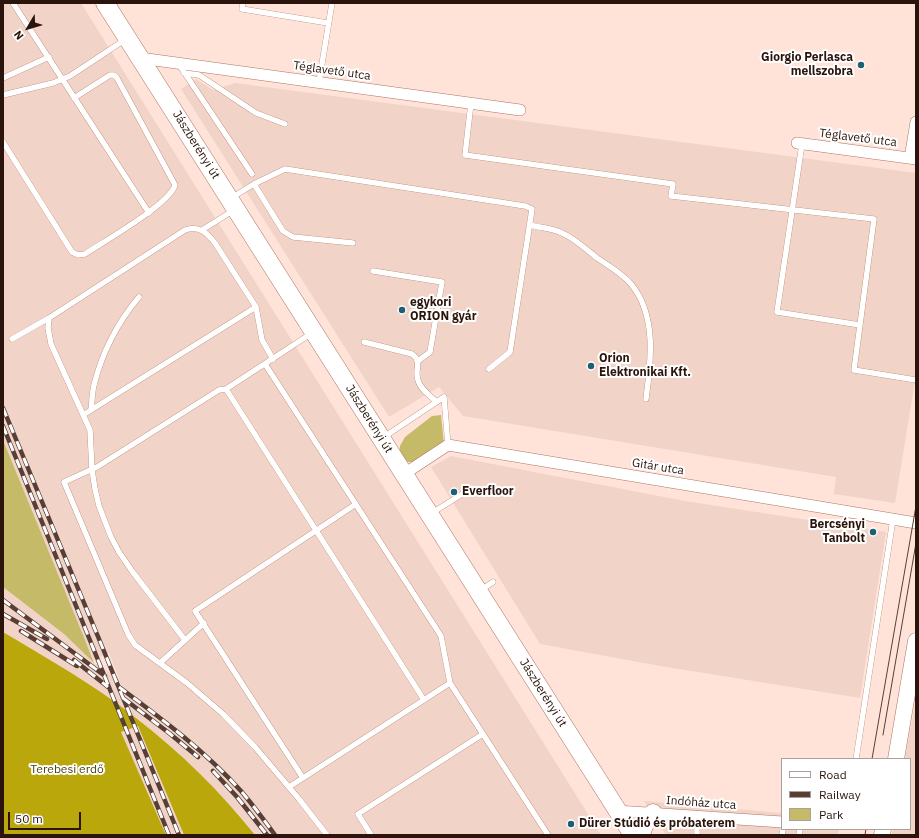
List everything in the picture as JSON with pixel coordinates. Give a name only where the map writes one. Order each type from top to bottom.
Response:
[{"type":"main road","name":"Jászberényi út","points":[[105,3],[430,515],[486,587],[633,835]]},
{"type":"main road","points":[[641,835],[642,828],[647,819],[653,813]]},
{"type":"street","name":"Téglavető utca","points":[[140,58],[178,62],[202,71],[320,82],[520,110]]},
{"type":"street","points":[[913,158],[916,122]]},
{"type":"street","name":"Téglavető utca","points":[[800,144],[913,158]]},
{"type":"street","points":[[404,474],[448,445]]},
{"type":"street","name":"Gitár utca","points":[[448,445],[916,522]]},
{"type":"street","points":[[896,758],[916,641]]},
{"type":"street","name":"Indóház utca","points":[[618,811],[781,822]]},
{"type":"lane","points":[[13,3],[149,213]]},
{"type":"lane","points":[[242,3],[242,9],[328,23]]},
{"type":"lane","points":[[320,82],[332,3]]},
{"type":"lane","points":[[4,93],[53,83],[70,76],[128,38]]},
{"type":"lane","points":[[3,78],[49,57]]},
{"type":"lane","points":[[178,62],[252,174]]},
{"type":"lane","points":[[184,73],[202,71],[256,113],[286,124]]},
{"type":"lane","points":[[3,142],[72,252],[78,255],[84,254],[149,213],[171,193],[176,185],[114,75],[110,75],[74,98]]},
{"type":"lane","points":[[471,103],[465,155],[673,184],[671,196],[874,220],[854,370],[916,380]]},
{"type":"lane","points":[[800,144],[777,312],[860,325]]},
{"type":"lane","points":[[202,230],[254,184],[286,169],[525,206],[532,209],[510,352],[489,369]]},
{"type":"lane","points":[[254,184],[286,234],[293,237],[353,243]]},
{"type":"lane","points":[[530,225],[562,233],[622,275],[631,284],[639,296],[644,310],[651,343],[651,362],[646,399]]},
{"type":"lane","points":[[12,339],[49,318],[186,230],[196,228],[208,234],[215,242],[256,307],[262,340],[273,359]]},
{"type":"lane","points":[[373,271],[442,282],[430,352],[418,361]]},
{"type":"lane","points":[[91,410],[94,386],[104,358],[120,322],[139,297]]},
{"type":"lane","points":[[83,414],[256,307]]},
{"type":"lane","points":[[49,318],[48,328],[51,344],[90,430],[92,470],[95,489],[108,530],[119,552],[132,571],[185,640]]},
{"type":"lane","points":[[314,332],[226,389],[219,390],[92,470],[64,482],[128,634],[135,644],[187,683],[223,714],[255,747],[317,820],[327,835]]},
{"type":"lane","points":[[364,342],[412,354],[416,357],[418,361],[418,381],[437,402]]},
{"type":"lane","points":[[265,364],[441,636],[450,683],[548,835]]},
{"type":"lane","points":[[226,389],[424,700]]},
{"type":"lane","points":[[382,439],[444,397],[448,445]]},
{"type":"lane","points":[[430,515],[470,489]]},
{"type":"lane","points":[[303,778],[195,611],[356,504]]},
{"type":"lane","points":[[856,758],[893,519]]},
{"type":"lane","points":[[160,663],[204,623]]},
{"type":"lane","points":[[289,787],[450,683]]},
{"type":"lane","points":[[371,835],[358,814],[483,734]]},
{"type":"lane","points":[[696,835],[697,816]]},
{"type":"shaded area","points":[[3,3],[81,3],[601,835],[255,835],[240,816],[205,779],[175,750],[135,717],[84,681],[3,632],[3,587],[64,634],[94,663],[119,678],[109,653],[93,660],[3,440]]},
{"type":"shaded area","points":[[196,79],[213,90],[235,83],[916,173],[916,375],[895,503],[834,494],[836,477],[463,416],[439,387],[389,417],[181,89]]},
{"type":"shaded area","points":[[451,456],[685,501],[886,532],[860,698],[660,666],[540,644],[431,467]]},
{"type":"shaded area","points":[[916,699],[916,835],[892,835],[893,830],[911,830],[911,758],[905,758]]},
{"type":"shaded area","points":[[138,725],[184,835],[166,835],[127,747],[121,732]]},
{"type":"shaded area","points":[[644,801],[781,813],[781,830],[839,830],[838,835],[666,835]]},
{"type":"green space","points":[[441,415],[444,445],[416,462],[408,462],[399,454],[400,446],[405,437],[432,416]]},
{"type":"green space","points":[[3,440],[94,663],[64,634],[3,587]]},
{"type":"green space","name":"Terebesi erdő","points":[[3,632],[88,683],[152,731],[184,758],[214,788],[255,835],[184,835],[138,726],[121,732],[166,835],[3,835]]},
{"type":"tram line","points":[[872,758],[916,506]]},
{"type":"tram line","points":[[883,735],[916,543]]},
{"type":"tram line","points":[[865,835],[866,830]]},
{"type":"railway","points":[[3,408],[179,835]]},
{"type":"railway","points":[[3,426],[169,835]]},
{"type":"railway","points":[[3,600],[105,676]]},
{"type":"railway","points":[[3,614],[47,639]]},
{"type":"railway","points":[[21,631],[77,666]]},
{"type":"railway","points":[[74,660],[108,687]]},
{"type":"railway","points":[[119,687],[167,723],[213,762],[241,791],[275,835]]},
{"type":"railway","points":[[123,698],[198,757]]},
{"type":"railway","points":[[213,771],[237,797],[267,835]]},
{"type":"place","name":"Giorgio Perlasca mellszobra","points":[[861,65]]},
{"type":"place","name":"egykori ORION gyár","points":[[402,310]]},
{"type":"place","name":"Orion Elektronikai Kft.","points":[[591,366]]},
{"type":"place","name":"Everfloor","points":[[454,492]]},
{"type":"place","name":"Bercsényi Tanbolt","points":[[873,532]]},
{"type":"place","name":"Dürer Stúdió és próbaterem","points":[[571,824]]}]
